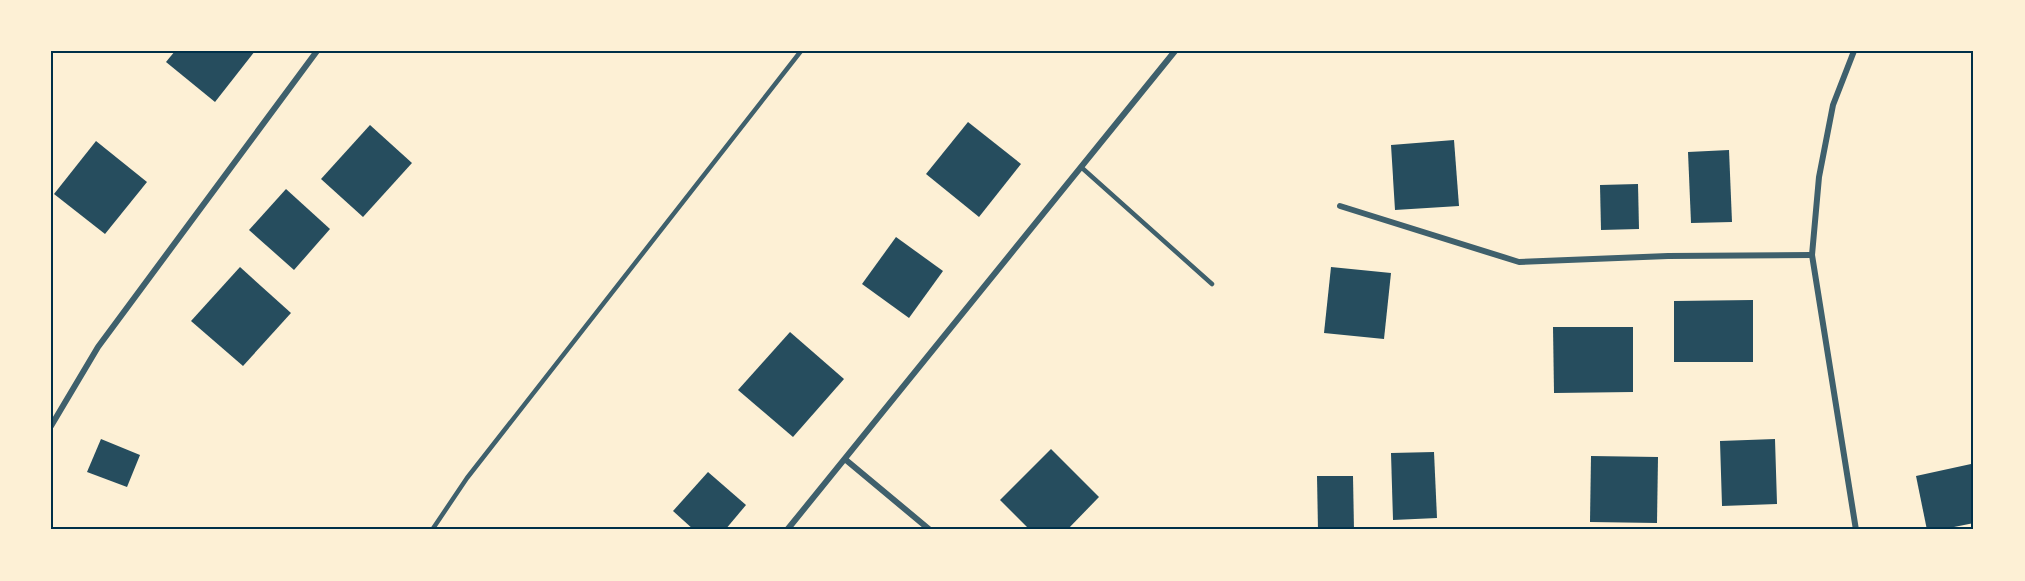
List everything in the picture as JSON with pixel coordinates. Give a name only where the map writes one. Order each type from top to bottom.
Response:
[{"type":"street","points":[[51,426],[98,347],[317,51]]},
{"type":"street","points":[[787,530],[1175,51]]},
{"type":"street","points":[[1854,51],[1833,105],[1818,177],[1812,255],[1856,530]]},
{"type":"street","points":[[1340,206],[1519,262],[1668,256],[1812,255]]},
{"type":"street","points":[[846,460],[930,530]]},
{"type":"lane","points":[[432,530],[466,478],[801,51]]},
{"type":"lane","points":[[1081,167],[1212,284]]},
{"type":"building","points":[[175,51],[255,51],[215,102],[166,62]]},
{"type":"building","points":[[968,122],[1021,164],[979,217],[926,174]]},
{"type":"building","points":[[370,125],[412,163],[363,217],[321,179]]},
{"type":"building","points":[[1454,140],[1459,206],[1395,210],[1391,145]]},
{"type":"building","points":[[96,141],[147,182],[105,234],[54,194]]},
{"type":"building","points":[[1729,150],[1732,222],[1691,223],[1688,152]]},
{"type":"building","points":[[1638,184],[1639,229],[1601,230],[1600,185]]},
{"type":"building","points":[[286,189],[330,229],[294,270],[249,230]]},
{"type":"building","points":[[896,237],[943,271],[909,318],[862,284]]},
{"type":"building","points":[[240,267],[291,313],[243,366],[191,321]]},
{"type":"building","points":[[1331,267],[1391,273],[1384,339],[1324,333]]},
{"type":"building","points":[[1753,300],[1753,362],[1674,362],[1674,301]]},
{"type":"building","points":[[1553,327],[1633,327],[1633,392],[1554,393]]},
{"type":"building","points":[[790,332],[844,379],[793,437],[738,390]]},
{"type":"building","points":[[101,439],[140,455],[127,487],[87,472]]},
{"type":"building","points":[[1775,439],[1777,504],[1722,506],[1720,441]]},
{"type":"building","points":[[1051,449],[1099,497],[1067,530],[1030,530],[1000,500]]},
{"type":"building","points":[[1434,452],[1437,518],[1393,520],[1391,453]]},
{"type":"building","points":[[1591,456],[1658,457],[1657,523],[1590,522]]},
{"type":"building","points":[[1971,464],[1974,479],[1974,523],[1927,530],[1916,476]]},
{"type":"building","points":[[708,472],[746,505],[725,530],[694,530],[673,511]]},
{"type":"building","points":[[1317,476],[1353,476],[1354,530],[1318,530]]}]
